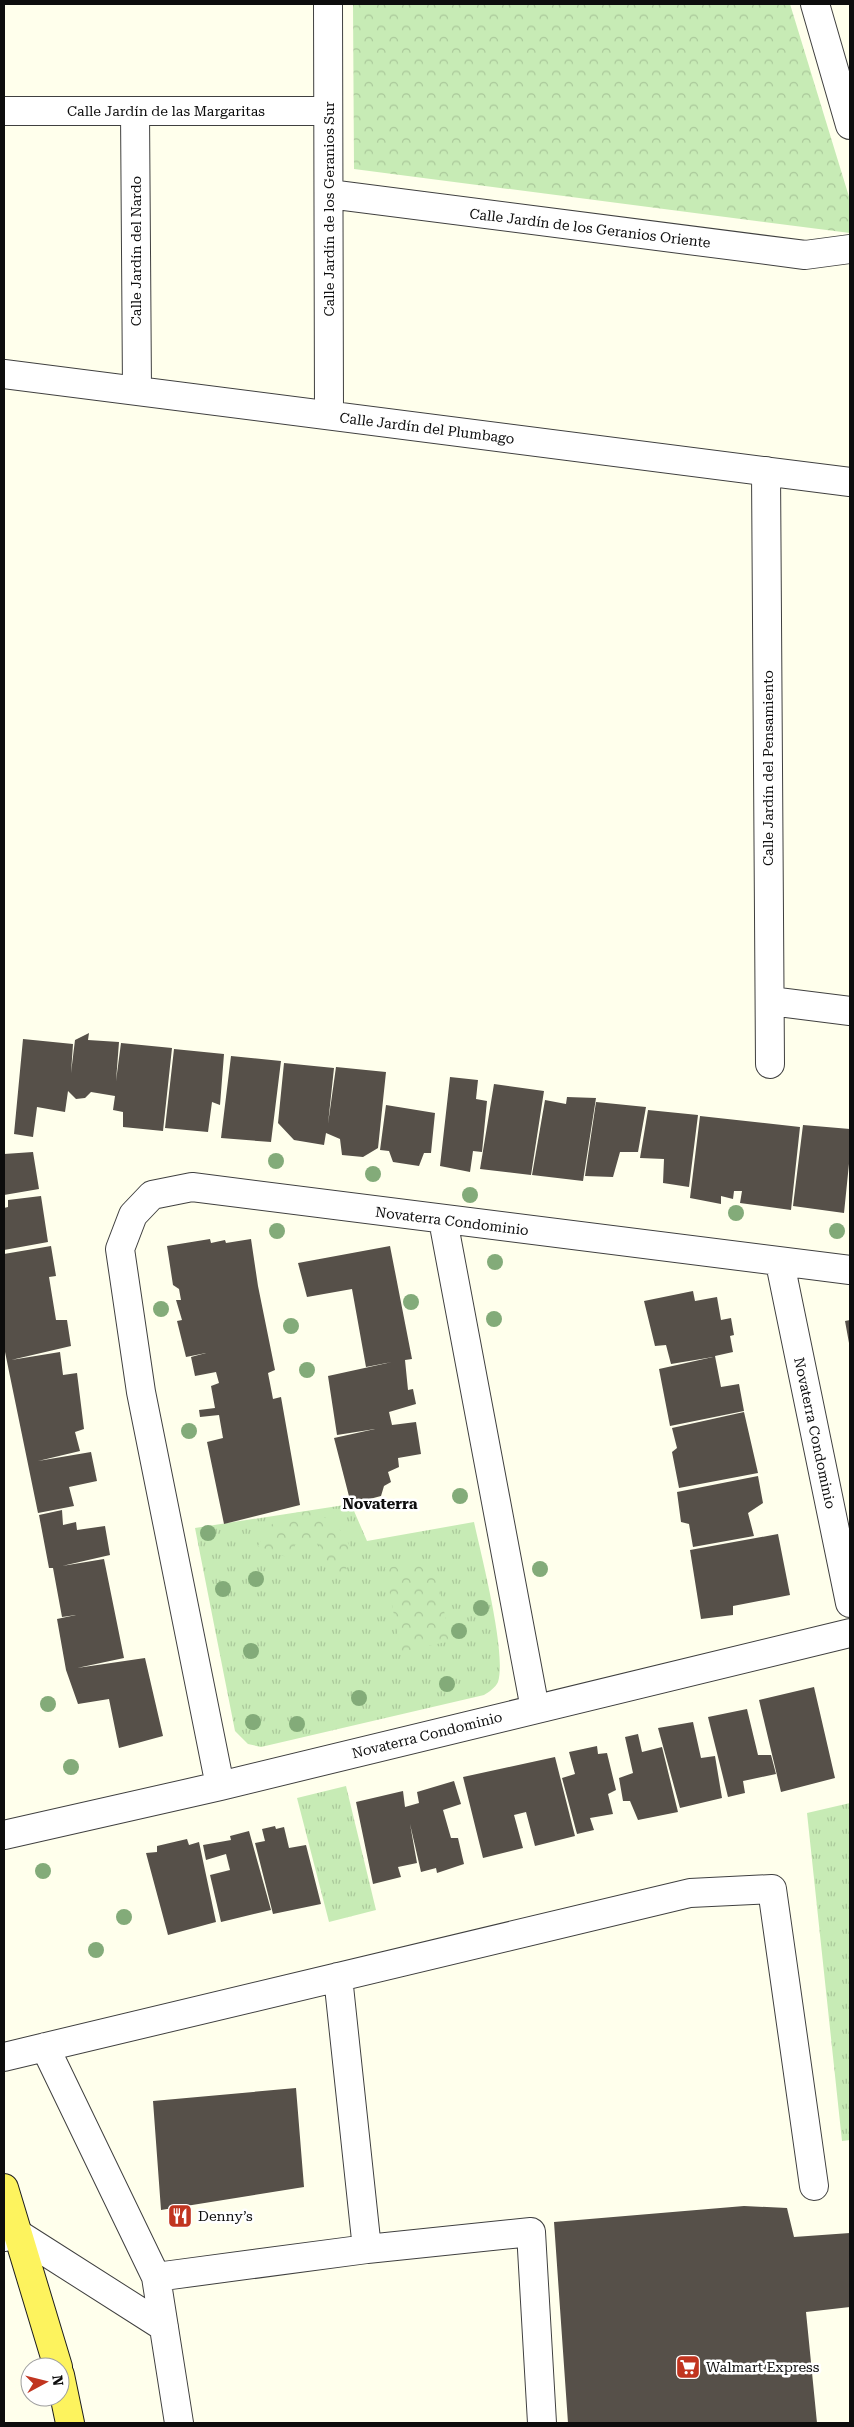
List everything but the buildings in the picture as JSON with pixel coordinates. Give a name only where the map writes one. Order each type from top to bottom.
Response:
[{"type":"main road","points":[[4,2188],[11,2236],[54,2357]]},
{"type":"main road","points":[[67,2407],[70,2423]]},
{"type":"street","name":"Calle Jardín de los Geranios Sur","points":[[328,4],[330,415]]},
{"type":"street","points":[[820,5],[843,78],[850,125]]},
{"type":"street","name":"Calle Jardín de las Margaritas","points":[[4,111],[328,111]]},
{"type":"street","name":"Calle Jardín del Nardo","points":[[135,111],[137,390]]},
{"type":"street","name":"Calle Jardín de los Geranios Oriente","points":[[329,194],[805,255],[850,249]]},
{"type":"street","name":"Calle Jardín del Plumbago","points":[[4,374],[850,482]]},
{"type":"street","name":"Calle Jardín del Pensamiento","points":[[766,471],[770,1064]]},
{"type":"street","points":[[770,1001],[850,1011]]},
{"type":"street","name":"Novaterra Condominio","points":[[220,1786],[141,1392],[120,1249],[133,1215],[152,1195],[192,1187],[780,1263],[850,1270]]},
{"type":"street","points":[[443,1220],[535,1709]]},
{"type":"street","name":"Novaterra Condominio","points":[[780,1263],[850,1604]]},
{"type":"street","name":"Novaterra Condominio","points":[[4,1835],[220,1786],[850,1633]]},
{"type":"street","points":[[4,2057],[690,1893],[772,1889],[814,2186]]},
{"type":"street","points":[[338,1977],[367,2249]]},
{"type":"street","points":[[46,2047],[156,2277],[179,2423]]},
{"type":"street","points":[[156,2277],[367,2249],[531,2232],[542,2423]]},
{"type":"street","points":[[11,2236],[164,2327]]},
{"type":"green space","points":[[353,4],[790,4],[850,200],[850,233],[354,169]]},
{"type":"green space","points":[[351,1504],[367,1541],[474,1522],[496,1628],[500,1668],[498,1682],[494,1688],[484,1695],[261,1747],[248,1744],[235,1731],[195,1528]]},
{"type":"green space","points":[[311,1511],[337,1526],[348,1543],[352,1551],[344,1576],[319,1564],[320,1546],[311,1538],[296,1544],[286,1557],[258,1546],[268,1529],[278,1519],[292,1514]]},
{"type":"green space","points":[[434,1560],[450,1641],[401,1652],[385,1568]]},
{"type":"green space","points":[[346,1786],[376,1910],[329,1922],[297,1798]]},
{"type":"green space","points":[[850,1803],[850,2140],[842,2141],[807,1813]]},
{"type":"place","name":"Denny’s","points":[[180,2216]]},
{"type":"place","name":"Walmart Express","points":[[688,2367]]},
{"type":"district","name":"Novaterra","points":[[380,1504]]}]
